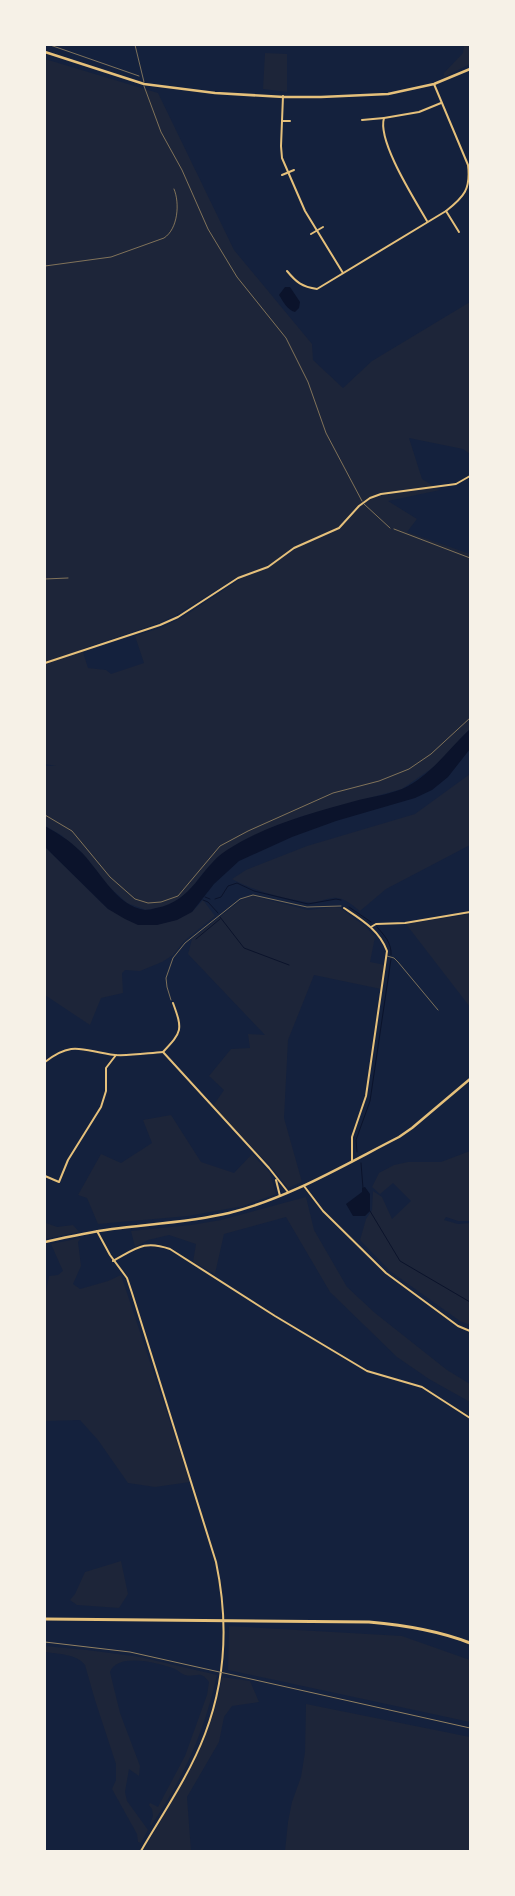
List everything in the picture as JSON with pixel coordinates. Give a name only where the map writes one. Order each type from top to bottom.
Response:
[{"type":"main road","points":[[45,52],[144,84],[214,93],[283,96],[321,97],[388,94],[434,84],[470,69]]},
{"type":"main road","points":[[45,1242],[98,1231],[207,1218],[280,1196],[304,1186],[412,1128],[470,1079]]},
{"type":"main road","points":[[45,1619],[236,1620],[389,1624],[429,1630],[470,1643]]},
{"type":"street","points":[[286,271],[296,282],[306,288],[316,289],[344,274],[446,211],[466,191],[470,177],[468,165],[434,84]]},
{"type":"street","points":[[283,96],[281,153],[304,211],[344,274]]},
{"type":"street","points":[[362,120],[419,112],[441,103]]},
{"type":"street","points":[[384,118],[382,123],[390,151],[427,221]]},
{"type":"street","points":[[282,121],[290,121]]},
{"type":"street","points":[[282,175],[294,170]]},
{"type":"street","points":[[446,211],[459,232]]},
{"type":"street","points":[[311,234],[323,227]]},
{"type":"street","points":[[45,663],[160,625],[178,616],[238,578],[268,567],[294,548],[339,528],[363,502],[370,498],[381,494],[456,484],[470,476]]},
{"type":"street","points":[[344,908],[371,927],[383,941],[387,956],[366,1096],[352,1138],[352,1161]]},
{"type":"street","points":[[371,927],[376,924],[405,923],[470,912]]},
{"type":"street","points":[[45,1062],[54,1054],[65,1049],[77,1047],[116,1055],[163,1052],[178,1036],[180,1029],[173,1004]]},
{"type":"street","points":[[163,1052],[264,1162],[288,1192]]},
{"type":"street","points":[[45,1176],[59,1182],[68,1160],[101,1107],[106,1091],[106,1068],[116,1055]]},
{"type":"street","points":[[275,1177],[280,1196]]},
{"type":"street","points":[[304,1186],[323,1211],[386,1273],[458,1326],[470,1331]]},
{"type":"street","points":[[98,1231],[105,1248],[127,1278],[132,1292],[214,1553],[221,1584],[224,1627],[220,1683],[205,1735],[186,1775],[141,1851]]},
{"type":"street","points":[[114,1261],[148,1244],[157,1244],[170,1250],[367,1371],[422,1387],[470,1418]]},
{"type":"lane","points":[[135,45],[144,84],[161,132],[182,170],[208,228],[237,277],[286,338],[308,382],[326,433],[363,502],[390,528]]},
{"type":"lane","points":[[387,956],[394,958],[398,962],[438,1010]]},
{"type":"path","points":[[50,45],[142,77]]},
{"type":"path","points":[[45,266],[111,257],[169,234],[173,228],[177,204],[174,189]]},
{"type":"path","points":[[390,528],[470,558]]},
{"type":"path","points":[[45,579],[68,578]]},
{"type":"path","points":[[45,815],[72,831],[110,878],[136,899],[148,903],[161,902],[178,896],[220,846],[248,830],[333,793],[380,781],[409,769],[431,754],[470,718]]},
{"type":"path","points":[[173,1004],[166,978],[173,958],[184,943],[240,899],[254,895],[301,906],[336,905],[344,908]]},
{"type":"shaded area","points":[[464,45],[470,45],[470,64],[444,77],[444,73],[463,53]]},
{"type":"shaded area","points":[[265,53],[287,54],[287,92],[263,89]]},
{"type":"shaded area","points":[[45,59],[158,93],[234,250],[312,344],[313,360],[343,388],[372,361],[470,302],[470,454],[463,449],[409,438],[422,479],[440,490],[388,501],[417,519],[407,532],[470,554],[470,729],[438,764],[402,789],[300,817],[264,831],[203,873],[190,891],[170,906],[146,910],[127,903],[106,884],[80,851],[61,835],[45,826],[45,766],[56,766],[45,764]],"holes":[[[239,576],[245,576],[183,617],[163,627],[135,636],[144,663],[111,674],[106,670],[88,668],[82,649],[159,623],[176,615]]]},
{"type":"shaded area","points":[[285,287],[290,287],[300,302],[299,308],[295,312],[287,307],[279,295]]},
{"type":"shaded area","points":[[470,729],[470,749],[448,777],[432,790],[415,798],[336,821],[292,837],[239,861],[214,884],[192,912],[177,920],[157,925],[138,925],[125,919],[108,909],[45,847],[45,826],[79,850],[116,894],[125,901],[134,907],[145,910],[155,908],[179,899],[217,857],[257,833],[306,815],[390,793],[412,784],[430,770]]},
{"type":"shaded area","points":[[470,774],[470,845],[386,889],[360,911],[340,898],[313,902],[296,900],[277,896],[232,879],[246,870],[307,846],[415,814]]},
{"type":"shaded area","points":[[45,847],[108,909],[192,912],[203,900],[215,916],[184,941],[173,955],[162,962],[140,971],[125,970],[122,973],[123,993],[101,998],[90,1025],[45,995]]},
{"type":"shaded area","points":[[253,896],[308,910],[340,908],[365,926],[375,937],[370,962],[385,965],[381,989],[314,975],[288,1040],[284,1118],[302,1182],[288,1188],[271,1167],[213,1106],[224,1090],[209,1076],[231,1049],[250,1048],[248,1034],[265,1035],[188,954],[192,939],[241,900]]},
{"type":"shaded area","points":[[470,914],[470,1007],[406,924]]},
{"type":"shaded area","points":[[171,1115],[201,1162],[234,1173],[252,1154],[270,1173],[276,1194],[243,1206],[188,1216],[98,1224],[87,1198],[78,1195],[101,1154],[121,1163],[152,1143],[143,1120]]},
{"type":"shaded area","points":[[470,1151],[470,1221],[458,1221],[446,1217],[444,1220],[458,1224],[470,1223],[470,1325],[460,1321],[390,1271],[360,1240],[366,1219],[372,1210],[373,1191],[382,1197],[392,1219],[411,1201],[393,1183],[380,1194],[372,1187],[379,1173],[394,1165],[408,1162],[441,1162]]},
{"type":"shaded area","points":[[365,1187],[370,1194],[370,1211],[365,1216],[353,1216],[346,1204],[362,1192],[362,1188]]},
{"type":"shaded area","points":[[306,1197],[314,1230],[347,1287],[375,1313],[447,1370],[470,1384],[470,1402],[429,1379],[397,1357],[330,1292],[286,1217],[224,1234],[215,1274],[193,1262],[196,1244],[169,1235],[148,1240],[135,1247],[131,1231],[221,1220]]},
{"type":"shaded area","points":[[45,1216],[46,1223],[57,1227],[73,1225],[79,1232],[45,1239]]},
{"type":"shaded area","points":[[81,1238],[78,1242],[81,1266],[73,1284],[80,1289],[121,1275],[190,1482],[155,1487],[128,1483],[98,1440],[80,1420],[45,1421],[45,1297],[49,1276],[58,1275],[63,1271],[51,1244]]},
{"type":"shaded area","points":[[121,1561],[128,1594],[119,1608],[77,1605],[70,1600],[75,1594],[85,1572]]},
{"type":"shaded area","points":[[229,1626],[402,1636],[470,1660],[470,1722],[228,1670]]},
{"type":"shaded area","points":[[45,1646],[140,1657],[217,1675],[206,1716],[192,1754],[163,1808],[151,1826],[153,1816],[149,1805],[150,1803],[158,1807],[185,1756],[207,1695],[209,1682],[203,1676],[185,1675],[168,1667],[150,1662],[121,1662],[114,1666],[110,1672],[120,1713],[140,1766],[139,1776],[129,1769],[125,1792],[127,1801],[148,1830],[141,1843],[138,1842],[137,1834],[112,1789],[116,1780],[116,1764],[85,1665],[82,1661],[72,1657],[45,1652]]},
{"type":"shaded area","points":[[222,1677],[250,1681],[259,1702],[232,1706],[224,1717],[219,1742],[187,1797],[191,1851],[143,1851],[201,1746],[217,1701]]},
{"type":"shaded area","points":[[306,1704],[470,1737],[470,1851],[285,1851],[292,1802],[301,1777],[305,1752]]},
{"type":"waterway","points":[[215,899],[221,897],[228,886],[237,883],[254,891],[308,904],[336,899],[341,900]]},
{"type":"waterway","points":[[205,897],[210,899]]},
{"type":"waterway","points":[[203,900],[208,902],[218,913]]},
{"type":"waterway","points":[[349,907],[371,922]]},
{"type":"waterway","points":[[220,917],[244,948],[289,965]]},
{"type":"waterway","points":[[196,939],[220,919]]},
{"type":"waterway","points":[[377,927],[389,943],[391,955]]},
{"type":"waterway","points":[[357,1152],[356,1140],[370,1101],[391,959]]},
{"type":"waterway","points":[[361,1163],[363,1188]]},
{"type":"waterway","points":[[370,1211],[400,1261],[470,1302]]},
{"type":"railway","points":[[45,1642],[130,1652],[470,1728]]}]
